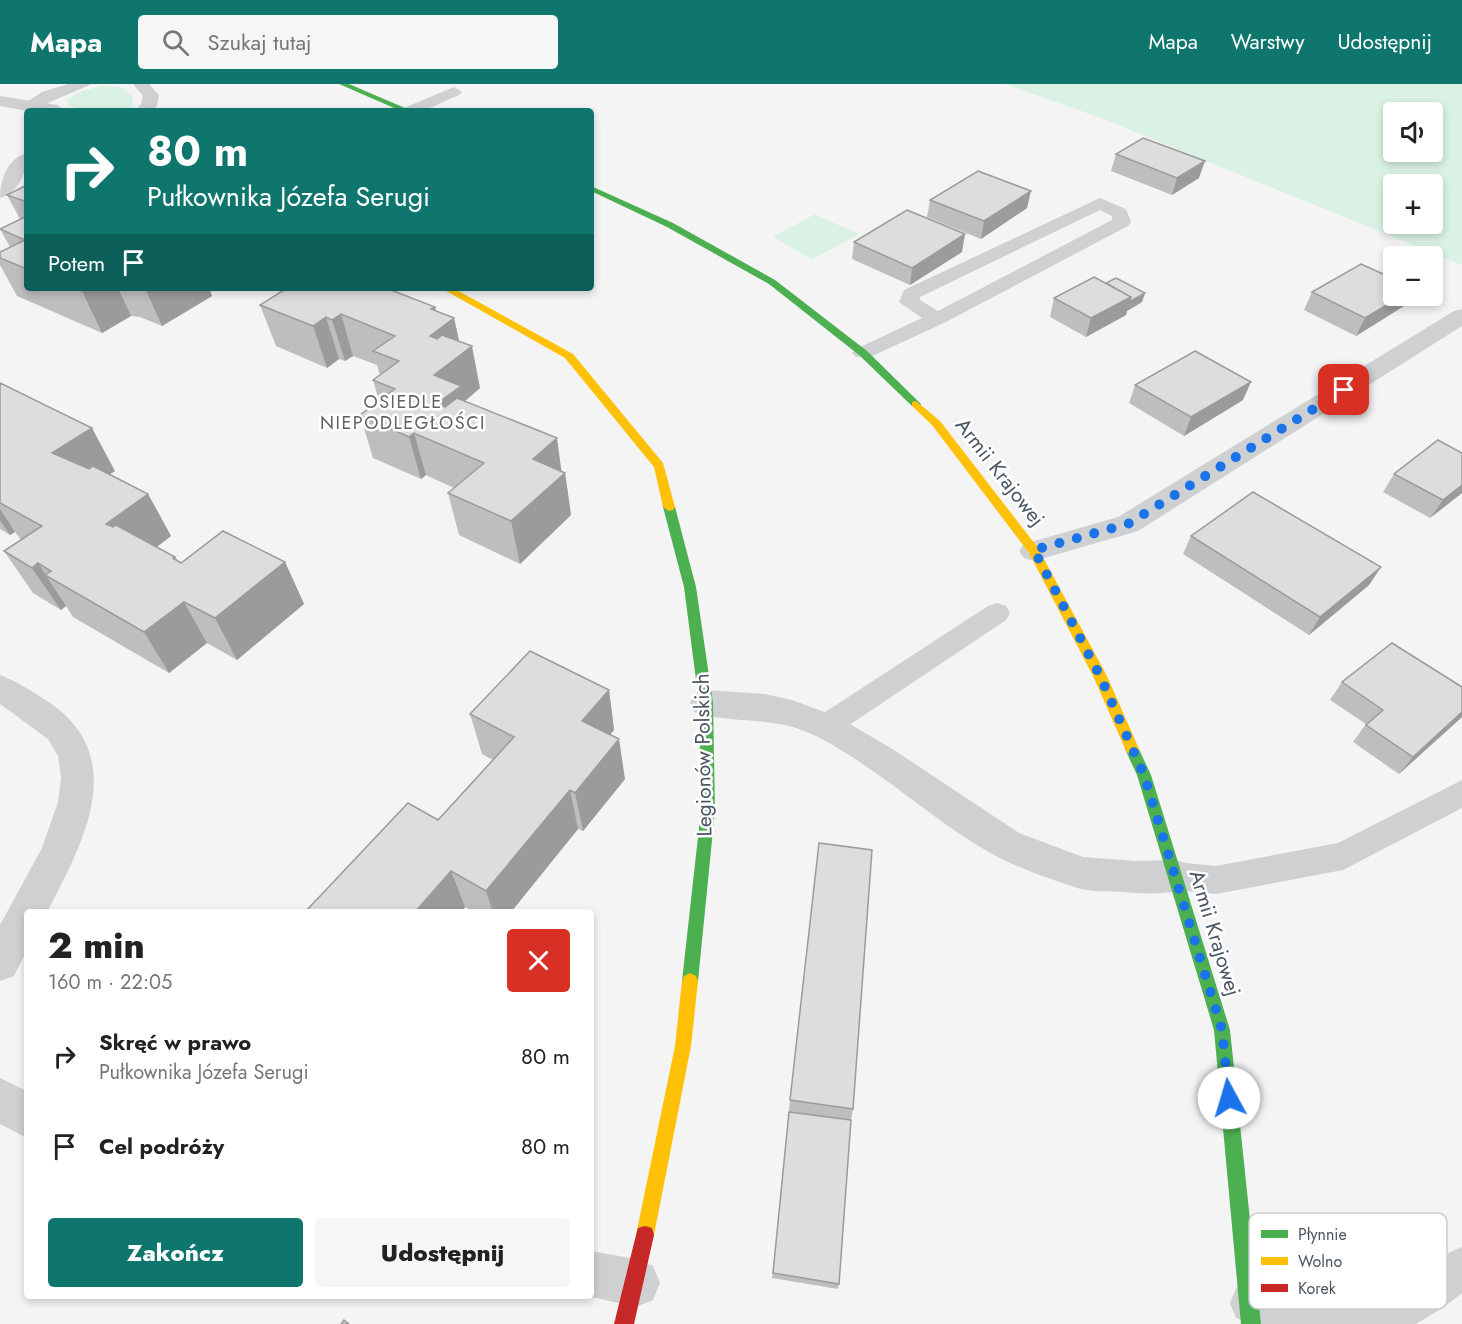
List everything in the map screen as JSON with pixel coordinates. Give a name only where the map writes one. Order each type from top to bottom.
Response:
[{"type":"main road","points":[[343,84],[402,108]]},
{"type":"main road","name":"Armii Krajowej","points":[[594,189],[679,229],[772,282],[863,352],[936,423],[1034,550],[1100,676],[1144,775],[1222,1030],[1249,1294]]},
{"type":"main road","name":"Legionów Polskich","points":[[451,291],[569,356],[659,466],[690,586],[706,703],[708,810],[683,1046],[630,1304]]},
{"type":"street","points":[[0,101],[44,108]]},
{"type":"street","points":[[0,192],[24,163]]},
{"type":"street","points":[[1034,550],[1128,524],[1462,316]]},
{"type":"street","points":[[0,688],[45,718],[66,737],[78,766],[76,800],[63,839],[28,909]]},
{"type":"street","points":[[706,703],[765,707],[826,726],[882,760],[1006,844],[1083,873],[1136,877],[1176,876]]},
{"type":"street","points":[[0,963],[24,918]]},
{"type":"street","points":[[0,1099],[24,1114]]},
{"type":"street","points":[[594,1276],[630,1304]]},
{"type":"lane","points":[[30,105],[48,95],[84,84]]},
{"type":"lane","points":[[141,84],[151,95],[147,108]]},
{"type":"lane","points":[[416,108],[454,92]]},
{"type":"lane","points":[[863,352],[937,319],[1122,222],[1120,213],[1100,203],[911,294],[909,302],[937,319]]},
{"type":"lane","points":[[826,726],[997,614]]},
{"type":"lane","points":[[1176,876],[1216,880],[1343,856],[1462,793]]},
{"type":"lane","points":[[1447,1280],[1462,1268]]},
{"type":"lane","points":[[1375,1324],[1402,1309]]},
{"type":"lane","points":[[1251,1314],[1310,1317],[1362,1324]]},
{"type":"green space","points":[[1005,84],[1462,84],[1462,265],[1443,257],[1443,246],[1415,246],[1386,234],[1443,234],[1443,174],[1383,174],[1383,233],[1101,118]]},
{"type":"green space","points":[[102,86],[121,87],[133,97],[132,108],[76,108],[69,105],[66,100],[82,91]]},
{"type":"green space","points":[[815,214],[860,234],[812,259],[773,237]]},
{"type":"building","points":[[1143,138],[1205,161],[1177,178],[1116,154]]},
{"type":"building","points":[[978,171],[1031,191],[984,221],[930,200]]},
{"type":"building","points":[[24,186],[24,201],[7,195]]},
{"type":"building","points":[[907,210],[965,234],[912,268],[854,242]]},
{"type":"building","points":[[24,217],[24,240],[0,229]]},
{"type":"building","points":[[24,240],[24,268],[0,258],[0,252]]},
{"type":"building","points":[[1361,264],[1383,274],[1383,306],[1385,306],[1365,318],[1312,292]]},
{"type":"building","points":[[1094,277],[1131,297],[1091,318],[1054,298]]},
{"type":"building","points":[[1116,278],[1145,293],[1129,302],[1131,297],[1106,283]]},
{"type":"building","points":[[282,291],[394,291],[435,307],[431,309],[454,318],[430,336],[437,339],[442,335],[472,346],[434,375],[461,386],[438,403],[445,407],[457,398],[557,438],[533,459],[565,473],[511,521],[448,493],[484,463],[414,433],[409,437],[360,415],[395,389],[373,380],[399,361],[373,351],[395,336],[341,314],[332,320],[326,317],[313,326],[260,305]]},
{"type":"building","points":[[1195,351],[1251,382],[1191,417],[1135,385]]},
{"type":"building","points":[[0,383],[92,428],[52,453],[89,469],[93,466],[148,494],[106,524],[113,527],[116,525],[175,557],[173,558],[181,563],[223,531],[285,562],[215,618],[184,602],[144,632],[45,575],[51,571],[38,563],[32,568],[4,551],[42,526],[0,503]]},
{"type":"building","points":[[1438,440],[1462,453],[1462,485],[1443,500],[1394,474]]},
{"type":"building","points":[[1253,492],[1381,567],[1320,617],[1191,536]]},
{"type":"building","points":[[1392,643],[1462,687],[1462,712],[1413,757],[1366,725],[1383,710],[1342,682]]},
{"type":"building","points":[[530,651],[609,690],[582,721],[619,739],[575,793],[570,790],[486,891],[451,871],[418,909],[308,909],[408,803],[438,820],[514,737],[470,714]]},
{"type":"building","points":[[819,843],[872,850],[853,1109],[790,1100]]},
{"type":"building","points":[[789,1112],[851,1120],[839,1284],[773,1273]]},
{"type":"traffic: fast","points":[[343,84],[401,108]]},
{"type":"traffic: fast","points":[[594,189],[670,225],[772,282],[863,353],[916,404]]},
{"type":"traffic: fast","points":[[669,507],[690,587],[706,703],[708,810],[690,981]]},
{"type":"traffic: fast","points":[[1132,749],[1144,775],[1222,1030],[1249,1304]]},
{"type":"traffic: fast","points":[[1250,1309],[1251,1324]]},
{"type":"traffic: slow","points":[[451,291],[569,356],[659,466],[669,507]]},
{"type":"traffic: slow","points":[[916,404],[936,423],[1034,551],[1100,676],[1132,749]]},
{"type":"traffic: slow","points":[[645,1235],[683,1046],[690,981]]},
{"type":"traffic: jam","points":[[624,1324],[645,1235]]},
{"type":"district","name":"OSIEDLE NIEPODLEGŁOŚCI","points":[[403,412]]},
{"type":"route","points":[[1229,1098],[1222,1030],[1144,775],[1100,676],[1034,550],[1128,524],[1344,390]]}]
